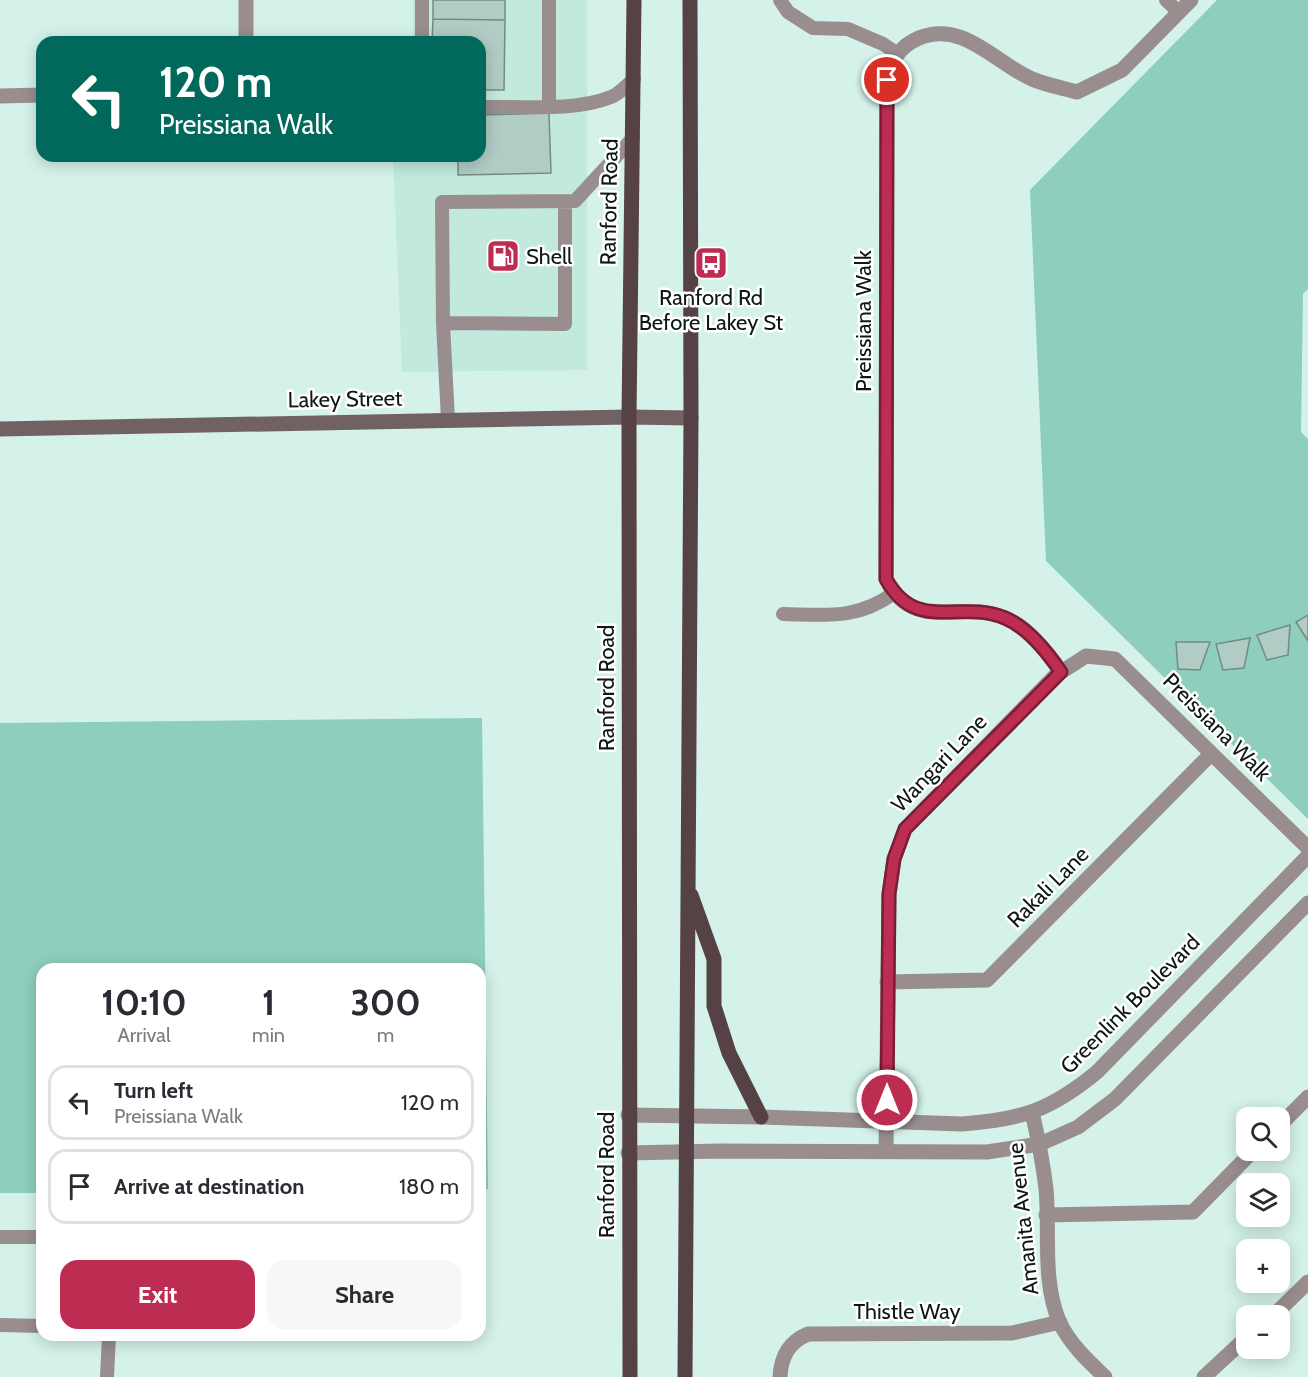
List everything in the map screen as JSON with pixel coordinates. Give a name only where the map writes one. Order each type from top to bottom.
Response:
[{"type":"main road","name":"Ranford Road","points":[[630,1377],[628,417],[634,0]]},
{"type":"main road","points":[[685,1377],[691,418],[690,0]]},
{"type":"main road","points":[[687,884],[714,959],[714,1006],[729,1053],[761,1117]]},
{"type":"street","points":[[246,0],[246,36]]},
{"type":"street","points":[[898,54],[904,45],[930,34],[957,35],[988,50],[1032,79],[1077,92],[1122,70],[1191,0]]},
{"type":"street","name":"Preissiana Walk","points":[[894,593],[885,573],[885,95],[890,67],[898,54]]},
{"type":"street","points":[[0,96],[36,95]]},
{"type":"street","name":"Lakey Street","points":[[0,429],[628,417],[691,418]]},
{"type":"street","points":[[894,593],[911,607],[934,613],[983,613],[1005,618],[1050,656],[1061,672]]},
{"type":"street","name":"Preissiana Walk","points":[[1086,657],[1115,659],[1308,848]]},
{"type":"street","name":"Wangari Lane","points":[[886,1151],[889,894],[894,859],[905,829],[1061,672],[1086,657]]},
{"type":"street","name":"Rakali Lane","points":[[887,982],[987,980],[1211,754]]},
{"type":"street","name":"Greenlink Boulevard","points":[[628,1115],[761,1117],[886,1123],[986,1122],[1032,1112],[1067,1096],[1097,1072],[1308,856]]},
{"type":"street","points":[[628,1153],[987,1152],[1040,1144],[1078,1127],[1115,1099],[1308,903]]},
{"type":"street","points":[[1290,1115],[1308,1096]]},
{"type":"street","name":"Amanita Avenue","points":[[1032,1112],[1040,1144],[1050,1292],[1060,1322],[1078,1351],[1105,1377]]},
{"type":"street","points":[[1046,1215],[1193,1212],[1243,1161]]},
{"type":"street","points":[[1284,1305],[1308,1282]]},
{"type":"street","name":"Thistle Way","points":[[780,1377],[785,1353],[795,1340],[808,1334],[1012,1333],[1060,1322]]},
{"type":"street","points":[[1204,1377],[1236,1347]]},
{"type":"lane","points":[[422,0],[422,36]]},
{"type":"lane","points":[[549,0],[549,106]]},
{"type":"lane","points":[[780,0],[788,12],[813,28],[848,29],[883,44],[898,54]]},
{"type":"lane","points":[[1166,0],[1179,12]]},
{"type":"lane","points":[[486,107],[591,103],[614,96],[634,80]]},
{"type":"lane","points":[[448,420],[443,323],[442,202],[575,201],[633,138]]},
{"type":"lane","points":[[443,323],[565,324],[565,201]]},
{"type":"lane","points":[[783,614],[846,615],[882,602],[894,593]]},
{"type":"lane","points":[[0,1237],[36,1237]]},
{"type":"lane","points":[[0,1325],[36,1326]]},
{"type":"lane","points":[[108,1377],[109,1341]]},
{"type":"shaded area","points":[[413,0],[587,0],[587,370],[402,372],[393,162],[486,162],[486,36],[413,36]]},
{"type":"shaded area","points":[[1217,0],[1308,0],[1308,289],[1303,294],[1301,432],[1308,439],[1308,819],[1046,561],[1030,190]]},
{"type":"shaded area","points":[[482,718],[485,963],[36,963],[36,1193],[0,1193],[0,723]]},
{"type":"shaded area","points":[[486,1032],[488,1189],[486,1189]]},
{"type":"building","points":[[433,0],[505,0],[505,20],[433,19]]},
{"type":"building","points":[[433,19],[505,20],[504,90],[486,90],[486,36],[432,36]]},
{"type":"building","points":[[549,113],[551,173],[458,175],[458,162],[486,162],[486,115]]},
{"type":"building","points":[[1308,615],[1308,641],[1296,622]]},
{"type":"building","points":[[1290,625],[1288,655],[1267,660],[1257,635]]},
{"type":"building","points":[[1250,638],[1244,668],[1223,670],[1216,644]]},
{"type":"building","points":[[1176,642],[1210,642],[1200,670],[1178,669]]},
{"type":"place","name":"Shell","points":[[503,256]]},
{"type":"place","name":"Ranford Rd Before Lakey St","points":[[711,263]]},
{"type":"route","points":[[887,80],[885,95],[886,579],[894,593],[911,607],[934,613],[983,613],[1005,618],[1050,656],[1061,672],[905,829],[894,859],[889,894],[887,1100]]}]
